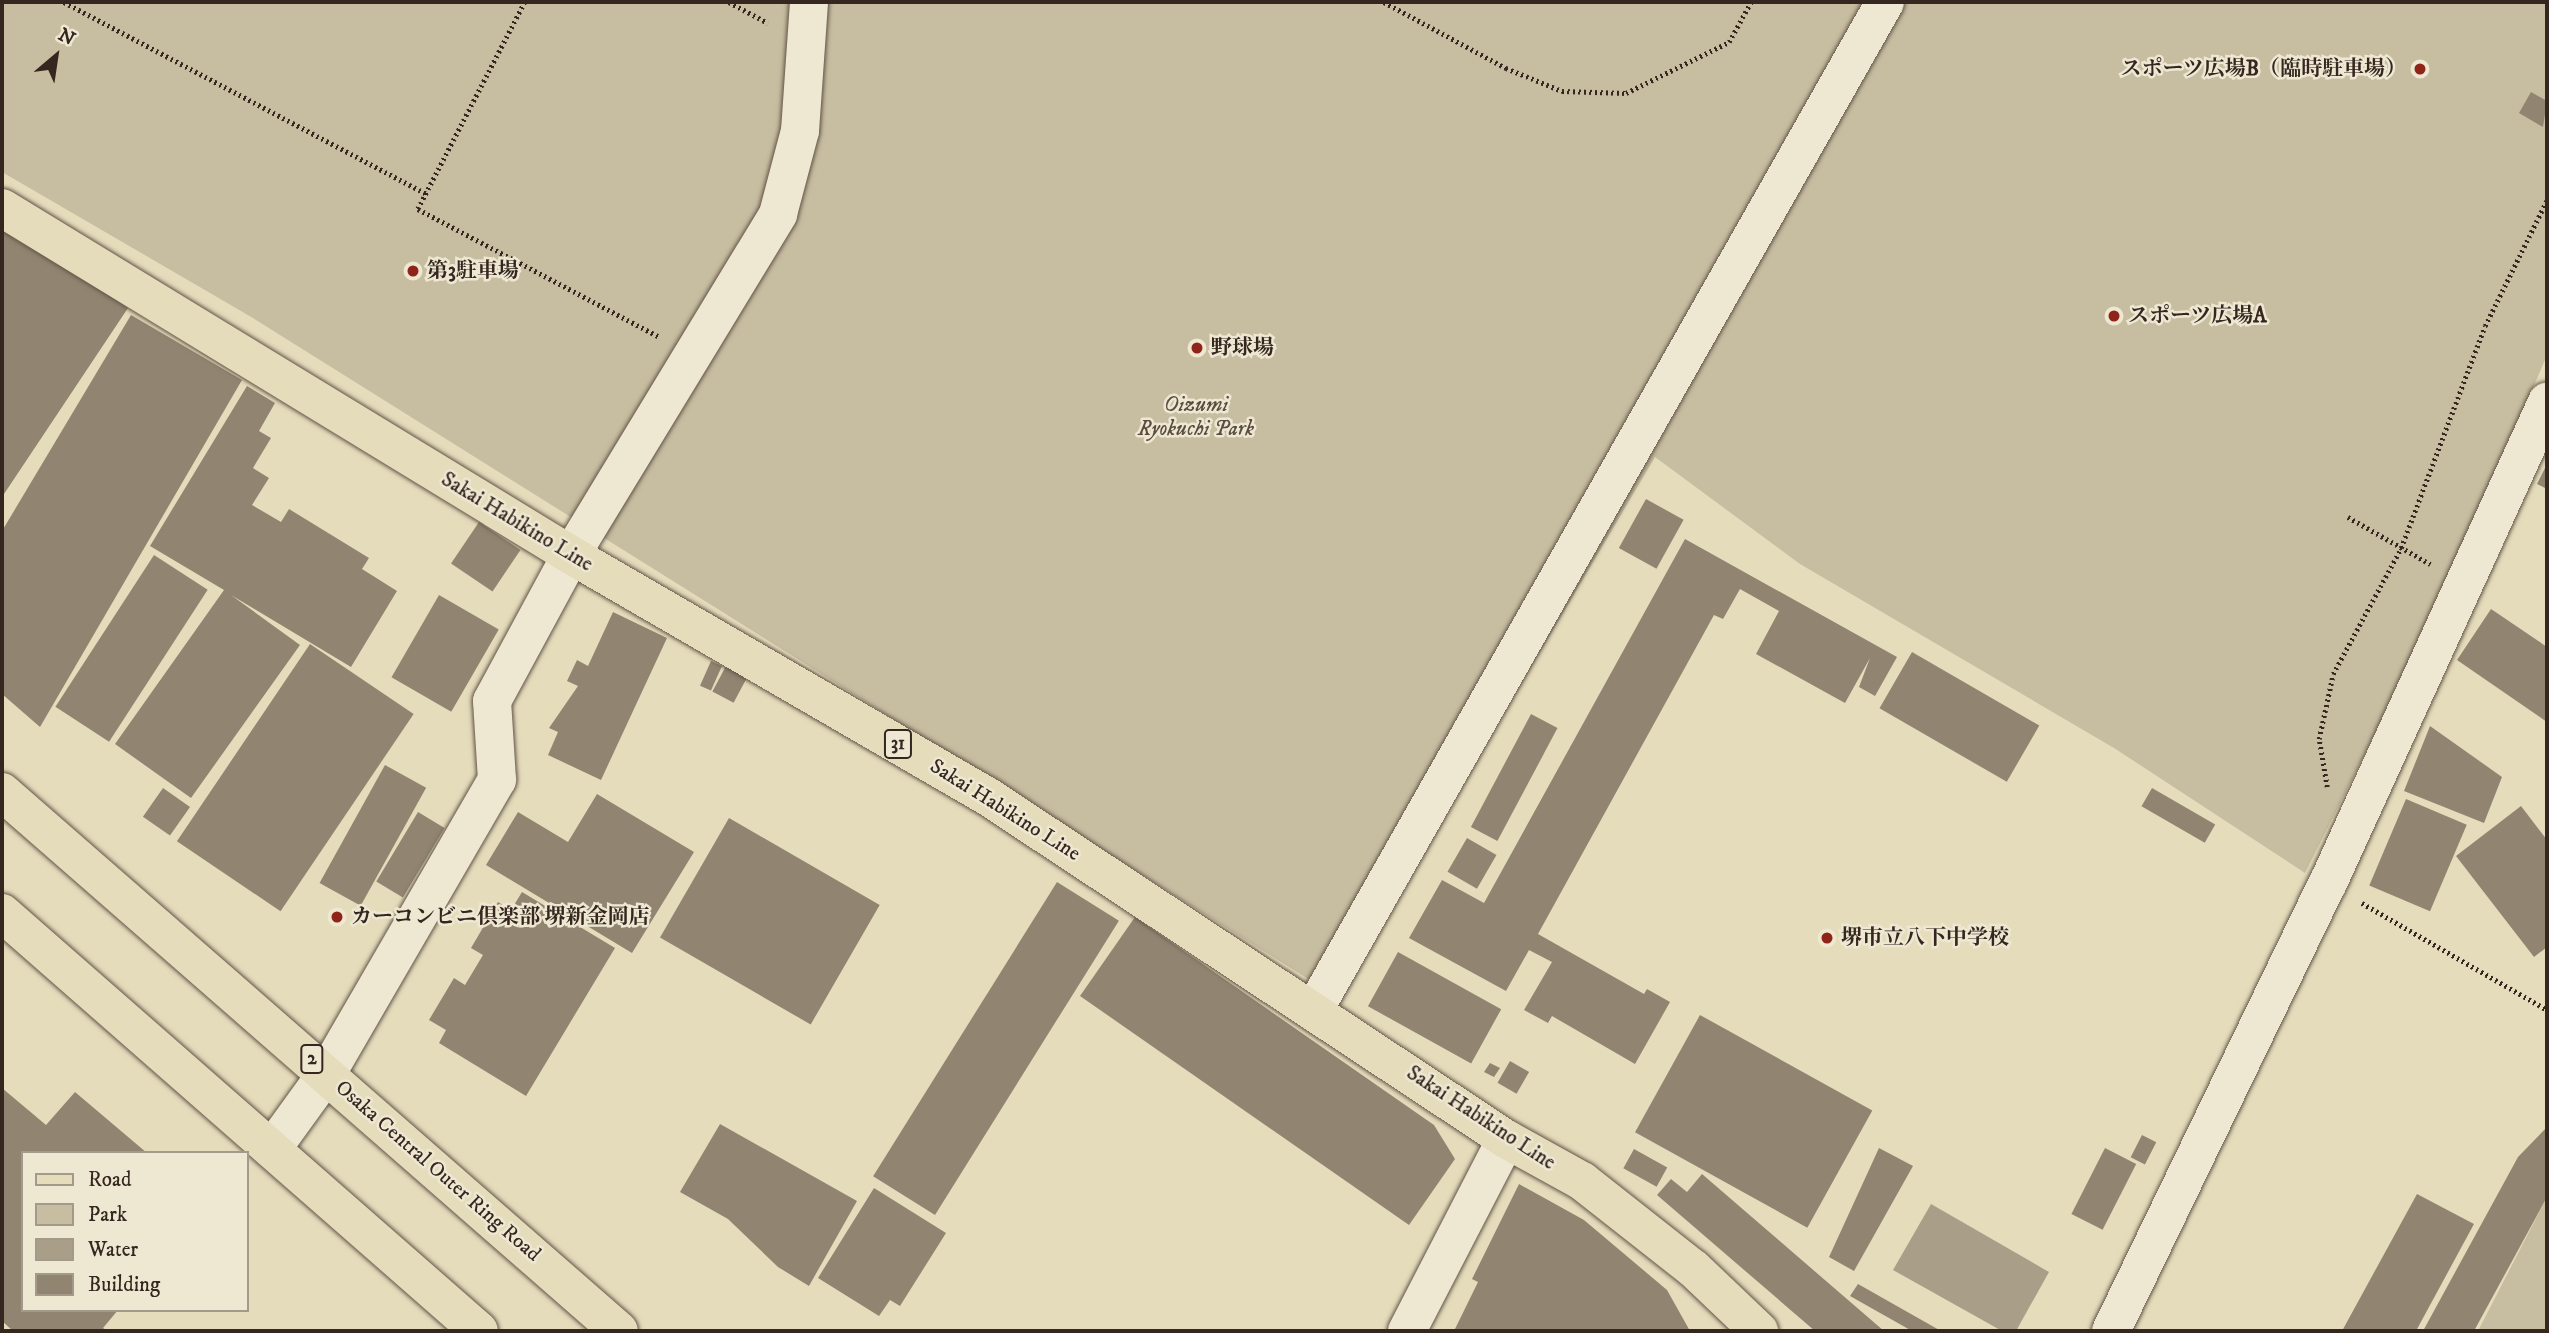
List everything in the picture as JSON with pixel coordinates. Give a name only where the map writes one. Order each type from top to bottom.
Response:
[{"type":"main road","name":"Sakai Habikino Line","points":[[2,208],[571,555],[987,796],[1315,1008],[1506,1139],[1582,1181],[1694,1269],[1759,1331]]},
{"type":"main road","name":"Osaka Central Outer Ring Road","points":[[2,792],[327,1073],[619,1331]]},
{"type":"main road","points":[[2,913],[479,1331]]},
{"type":"street","points":[[271,1149],[327,1073],[497,780],[492,701],[571,555],[778,214],[800,131],[809,2]]},
{"type":"street","points":[[1315,1008],[1885,2]]},
{"type":"street","points":[[2111,1331],[2328,883],[2547,402]]},
{"type":"street","points":[[1407,1331],[1506,1139]]},
{"type":"path","points":[[64,2],[426,194]]},
{"type":"path","points":[[525,2],[418,209],[691,354]]},
{"type":"path","points":[[1384,2],[1506,68],[1562,90],[1626,93],[1729,42],[1751,2]]},
{"type":"path","points":[[2345,845],[2319,739],[2323,705],[2401,548],[2485,326],[2547,200]]},
{"type":"path","points":[[2348,517],[2464,583]]},
{"type":"path","points":[[2328,883],[2547,1010]]},
{"type":"green space","name":"Oizumi Ryokuchi Park","points":[[2,2],[2547,2],[2547,355],[2451,582],[2305,873],[2114,748],[1800,564],[1655,457],[1337,997],[253,318],[2,172]]},
{"type":"green space","points":[[2547,1197],[2547,1331],[2478,1331]]},
{"type":"water","points":[[1931,1204],[2049,1272],[2016,1331],[2002,1331],[1893,1270]]},
{"type":"building","points":[[2531,92],[2547,101],[2543,127],[2519,113]]},
{"type":"building","points":[[2,224],[128,308],[2,497]]},
{"type":"building","points":[[131,315],[242,380],[40,727],[2,694],[2,531]]},
{"type":"building","points":[[247,386],[275,403],[259,431],[271,438],[253,468],[269,478],[252,505],[281,522],[289,509],[369,558],[362,569],[397,591],[351,667],[231,595],[300,645],[191,798],[115,744],[224,590],[150,546]]},
{"type":"building","points":[[2547,464],[2547,489],[2537,484]]},
{"type":"building","points":[[1646,499],[1684,520],[1656,569],[1619,548]]},
{"type":"building","points":[[479,522],[520,550],[492,591],[451,563]]},
{"type":"building","points":[[1685,539],[1897,657],[1875,696],[1859,687],[1870,658],[1845,703],[1756,654],[1779,611],[1740,589],[1723,619],[1714,615],[1538,934],[1644,994],[1647,989],[1670,1002],[1635,1064],[1552,1016],[1548,1023],[1524,1010],[1552,962],[1529,950],[1506,991],[1409,938],[1442,880],[1484,903]]},
{"type":"building","points":[[154,555],[208,590],[109,742],[55,707]]},
{"type":"building","points":[[439,595],[499,630],[451,712],[392,677]]},
{"type":"building","points":[[2491,609],[2547,647],[2547,722],[2457,660]]},
{"type":"building","points":[[613,612],[667,638],[601,780],[548,755],[558,732],[549,728],[578,686],[567,681],[577,660],[588,666]]},
{"type":"building","points":[[310,644],[414,714],[281,911],[177,841]]},
{"type":"building","points":[[1912,652],[2039,726],[2007,782],[1880,708]]},
{"type":"building","points":[[711,661],[722,666],[711,691],[700,686]]},
{"type":"building","points":[[726,666],[747,677],[734,703],[712,692]]},
{"type":"building","points":[[1531,714],[1557,728],[1497,841],[1471,827]]},
{"type":"building","points":[[2430,726],[2502,777],[2484,823],[2404,791]]},
{"type":"building","points":[[385,765],[426,788],[361,906],[320,883]]},
{"type":"building","points":[[163,788],[190,807],[170,836],[143,817]]},
{"type":"building","points":[[2152,788],[2215,824],[2205,843],[2142,806]]},
{"type":"building","points":[[597,794],[694,852],[632,953],[486,865],[518,812],[568,842]]},
{"type":"building","points":[[2406,799],[2467,825],[2430,911],[2369,886]]},
{"type":"building","points":[[2521,806],[2547,840],[2547,947],[2534,957],[2456,856]]},
{"type":"building","points":[[418,812],[445,828],[403,897],[376,881]]},
{"type":"building","points":[[729,818],[880,905],[811,1025],[660,938]]},
{"type":"building","points":[[1467,838],[1496,855],[1477,889],[1448,872]]},
{"type":"building","points":[[1057,882],[1119,921],[935,1215],[873,1176]]},
{"type":"building","points":[[522,892],[615,948],[526,1096],[439,1043],[446,1030],[429,1020],[454,978],[465,985],[483,955],[471,948],[498,902],[511,910]]},
{"type":"building","points":[[1135,917],[1434,1125],[1455,1159],[1409,1225],[1080,996]]},
{"type":"building","points":[[1398,952],[1501,1009],[1471,1063],[1368,1006]]},
{"type":"building","points":[[1700,1015],[1872,1111],[1807,1228],[1635,1132]]},
{"type":"building","points":[[1510,1061],[1529,1072],[1517,1094],[1498,1083]]},
{"type":"building","points":[[1490,1063],[1500,1068],[1494,1077],[1484,1072]]},
{"type":"building","points":[[2,1088],[46,1125],[75,1092],[145,1151],[21,1151],[21,1312],[116,1312],[103,1328],[108,1331],[13,1331],[2,1321]]},
{"type":"building","points":[[720,1124],[857,1201],[809,1286],[778,1267],[728,1219],[680,1192]]},
{"type":"building","points":[[2547,1127],[2547,1197],[2474,1331],[2423,1331],[2518,1157]]},
{"type":"building","points":[[2142,1135],[2156,1142],[2145,1165],[2131,1157]]},
{"type":"building","points":[[1879,1148],[1913,1166],[1854,1271],[1829,1257]]},
{"type":"building","points":[[2105,1148],[2136,1164],[2103,1230],[2071,1214]]},
{"type":"building","points":[[1634,1149],[1667,1167],[1657,1187],[1623,1168]]},
{"type":"building","points":[[1702,1174],[1884,1331],[1815,1331],[1657,1195],[1671,1179],[1687,1192]]},
{"type":"building","points":[[1519,1184],[1584,1220],[1667,1290],[1690,1331],[1454,1331],[1478,1282],[1472,1279]]},
{"type":"building","points":[[874,1188],[946,1233],[900,1306],[890,1300],[879,1316],[818,1278]]},
{"type":"building","points":[[2417,1194],[2474,1224],[2416,1331],[2342,1331]]},
{"type":"building","points":[[1858,1284],[1941,1331],[1912,1331],[1850,1296]]},
{"type":"place","name":"スポーツ広場B（臨時駐車場）","points":[[2420,69]]},
{"type":"place","name":"第3駐車場","points":[[413,271]]},
{"type":"place","name":"スポーツ広場A","points":[[2114,316]]},
{"type":"place","name":"野球場","points":[[1197,348]]},
{"type":"place","name":"カーコンビニ倶楽部 堺新金岡店","points":[[337,917]]},
{"type":"place","name":"堺市立八下中学校","points":[[1827,938]]}]
